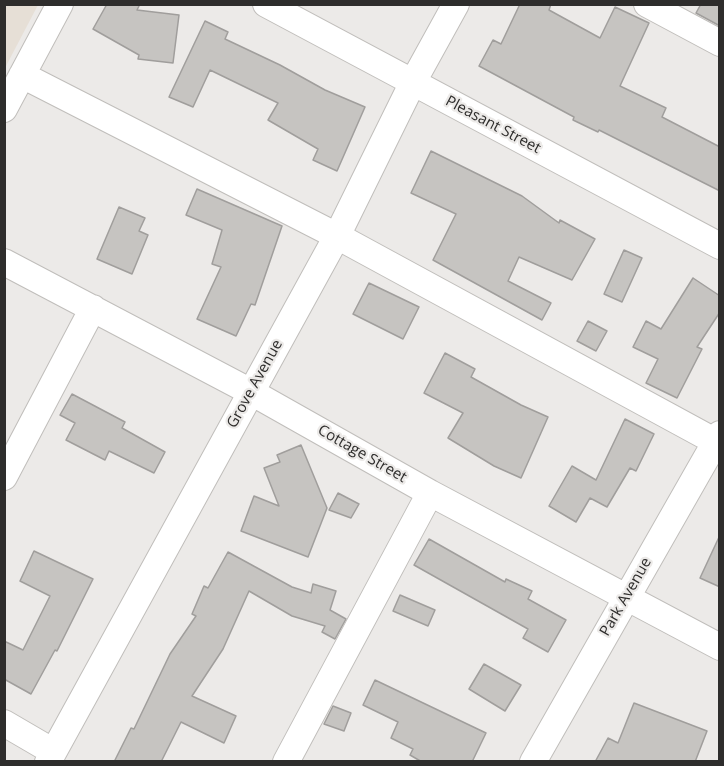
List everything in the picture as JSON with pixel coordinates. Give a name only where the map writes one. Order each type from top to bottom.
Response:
[{"type":"street","points":[[4,110],[60,4]]},
{"type":"street","name":"Pleasant Street","points":[[266,4],[720,246]]},
{"type":"street","name":"Grove Avenue","points":[[50,756],[337,236],[413,82],[456,4]]},
{"type":"street","points":[[647,4],[720,43]]},
{"type":"street","points":[[22,75],[337,236],[718,440]]},
{"type":"street","name":"Cottage Street","points":[[4,262],[251,392],[430,493],[720,647]]},
{"type":"street","points":[[4,477],[93,308]]},
{"type":"street","name":"Park Avenue","points":[[533,762],[625,598],[718,440]]},
{"type":"street","points":[[286,762],[430,493]]},
{"type":"street","points":[[4,723],[50,756]]},
{"type":"shaded area","points":[[4,5],[38,5],[5,68]]},
{"type":"building","points":[[107,4],[140,4],[137,10],[179,15],[173,63],[138,59],[139,55],[93,29]]},
{"type":"building","points":[[520,4],[551,4],[549,10],[600,38],[615,7],[649,23],[620,86],[666,108],[662,117],[720,147],[720,191],[599,130],[598,132],[573,120],[574,117],[479,66],[493,40],[501,44]]},
{"type":"building","points":[[701,4],[720,4],[720,26],[696,13]]},
{"type":"building","points":[[205,21],[228,32],[225,39],[280,65],[325,90],[365,107],[337,171],[313,160],[318,149],[268,120],[278,103],[210,70],[193,107],[169,97]]},
{"type":"building","points":[[431,151],[522,196],[559,223],[560,220],[595,239],[572,280],[519,257],[508,281],[551,303],[542,320],[433,260],[456,214],[411,193]]},
{"type":"building","points":[[197,189],[282,226],[255,305],[251,304],[236,336],[197,319],[221,267],[212,264],[222,230],[186,215]]},
{"type":"building","points":[[119,207],[145,218],[139,231],[148,235],[132,274],[97,259]]},
{"type":"building","points":[[624,250],[642,258],[622,302],[604,294]]},
{"type":"building","points":[[693,278],[720,296],[720,312],[697,347],[702,349],[677,398],[646,383],[658,359],[633,347],[646,321],[661,329]]},
{"type":"building","points":[[369,283],[419,307],[403,339],[353,314]]},
{"type":"building","points":[[588,321],[607,331],[596,351],[577,341]]},
{"type":"building","points":[[445,353],[475,369],[471,377],[548,417],[521,478],[494,466],[448,438],[463,413],[424,393]]},
{"type":"building","points":[[72,394],[125,422],[122,428],[165,452],[154,473],[109,451],[105,460],[66,440],[75,423],[60,415]]},
{"type":"building","points":[[625,419],[654,434],[636,471],[630,468],[607,507],[590,498],[576,522],[549,506],[572,466],[596,480]]},
{"type":"building","points":[[301,445],[327,508],[308,557],[241,531],[254,496],[279,506],[264,468],[280,462],[277,455]]},
{"type":"building","points":[[338,493],[359,504],[351,518],[329,510]]},
{"type":"building","points":[[720,535],[720,587],[700,578]]},
{"type":"building","points":[[429,539],[505,582],[506,579],[532,591],[528,599],[566,620],[548,652],[523,638],[528,629],[414,565]]},
{"type":"building","points":[[34,551],[93,579],[57,651],[55,650],[31,694],[4,679],[4,641],[23,650],[50,596],[20,581]]},
{"type":"building","points":[[228,552],[292,587],[311,593],[313,584],[336,591],[330,610],[346,619],[335,639],[322,632],[325,626],[292,616],[249,591],[223,649],[192,696],[236,716],[224,743],[181,722],[161,762],[114,762],[131,728],[134,729],[170,654],[196,616],[192,614],[204,586],[208,588]]},
{"type":"building","points":[[400,595],[435,610],[428,626],[393,611]]},
{"type":"building","points":[[484,664],[521,685],[505,711],[469,689]]},
{"type":"building","points":[[375,680],[486,733],[472,762],[422,762],[410,755],[413,749],[391,738],[398,722],[363,705]]},
{"type":"building","points":[[634,703],[707,731],[695,762],[595,762],[608,738],[618,743]]},
{"type":"building","points":[[333,706],[351,713],[344,731],[324,724]]}]
